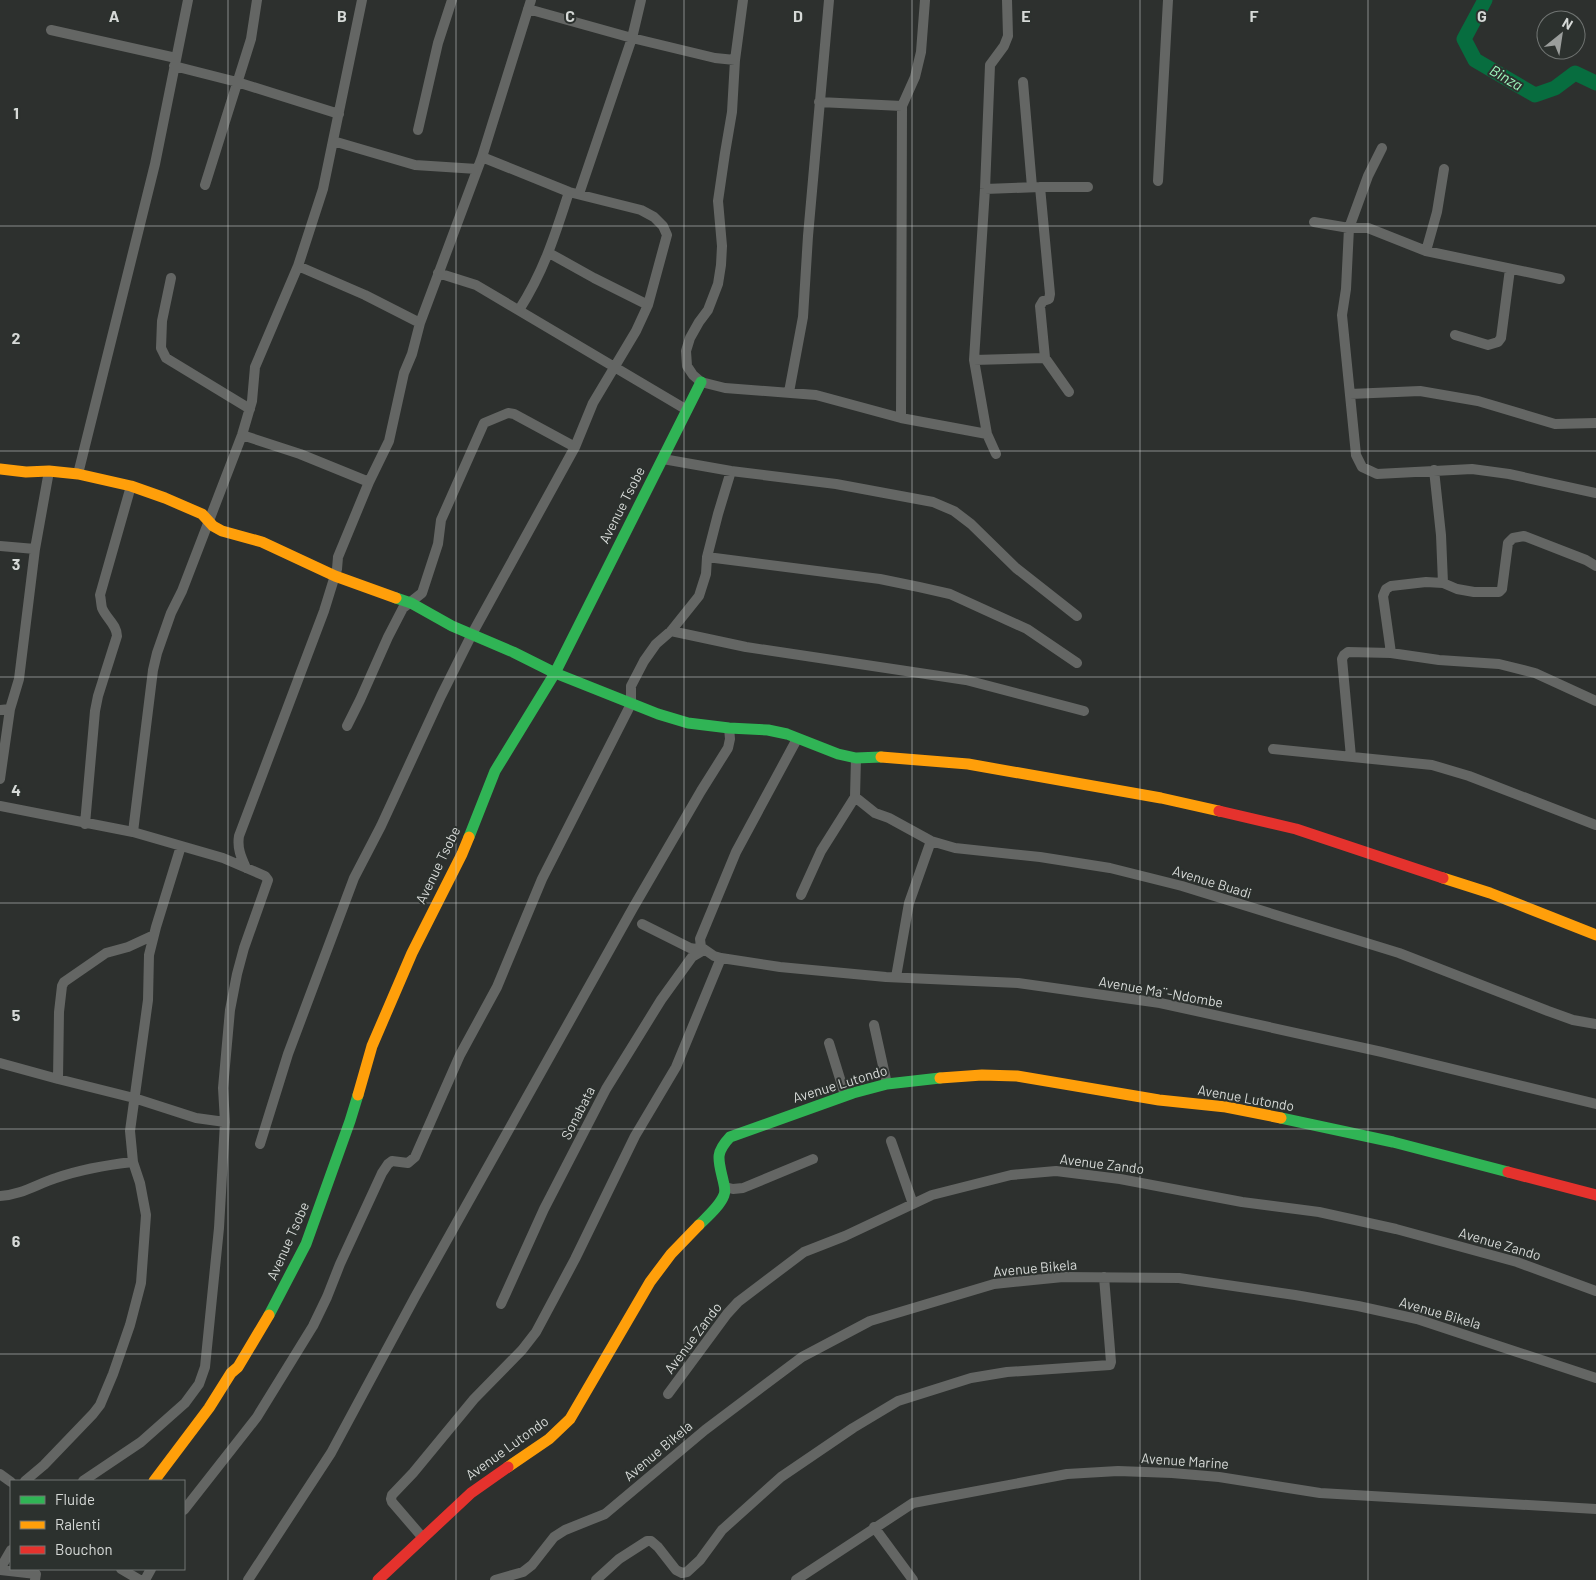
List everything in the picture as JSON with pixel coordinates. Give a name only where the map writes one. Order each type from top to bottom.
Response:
[{"type":"street","points":[[78,474],[155,164],[188,0]]},
{"type":"street","points":[[206,185],[251,39],[257,0]]},
{"type":"street","points":[[133,832],[153,670],[157,653],[242,435],[252,401],[255,367],[298,266],[323,189],[362,0]]},
{"type":"street","points":[[418,130],[438,43],[452,0]]},
{"type":"street","points":[[519,310],[549,254],[574,193],[632,38],[641,0]]},
{"type":"street","points":[[743,0],[732,112],[718,200],[722,246],[718,284],[708,310],[690,338],[686,351],[687,366],[701,382],[725,388],[816,395],[901,418],[987,434]]},
{"type":"street","points":[[789,392],[803,317],[808,236],[829,0]]},
{"type":"street","points":[[901,418],[902,106],[915,77],[921,52],[925,0]]},
{"type":"street","points":[[996,454],[987,434],[974,360],[985,189],[990,65],[1004,46],[1008,36],[1008,0]]},
{"type":"street","points":[[1158,182],[1168,0]]},
{"type":"street","points":[[246,868],[239,853],[239,836],[324,611],[337,569],[338,557],[369,482],[389,441],[404,373],[412,354],[420,323],[482,157],[529,5],[632,38],[715,58],[736,60]]},
{"type":"street","points":[[51,30],[175,62],[339,114]]},
{"type":"street","points":[[1023,82],[1050,294],[1049,299],[1043,301],[1040,306],[1045,358],[1069,392]]},
{"type":"street","points":[[820,102],[902,106]]},
{"type":"street","points":[[333,141],[415,165],[477,169]]},
{"type":"street","points":[[1382,148],[1368,176],[1349,228],[1346,289],[1342,315],[1356,456],[1362,467],[1377,474],[1472,469],[1509,474],[1596,493]]},
{"type":"street","points":[[260,1144],[291,1046],[354,878],[381,826],[472,634],[574,447],[593,403],[636,331],[648,305],[667,235],[663,226],[654,217],[641,210],[574,193],[482,157]]},
{"type":"street","points":[[1426,252],[1444,168]]},
{"type":"street","points":[[985,189],[1036,187],[1088,188]]},
{"type":"street","points":[[1314,222],[1349,228],[1368,228],[1426,252],[1560,279]]},
{"type":"street","points":[[549,254],[648,305]]},
{"type":"street","points":[[298,266],[365,295],[420,323]]},
{"type":"street","points":[[1455,336],[1488,345],[1498,342],[1501,338],[1510,269]]},
{"type":"street","points":[[438,272],[476,285],[687,410]]},
{"type":"street","points":[[171,278],[162,321],[161,348],[166,358],[250,409]]},
{"type":"street","points":[[974,360],[1045,358]]},
{"type":"street","name":"Avenue Tsobe","points":[[155,1480],[209,1408],[231,1373],[238,1367],[268,1316],[306,1244],[350,1121],[372,1046],[430,914],[462,854],[496,771],[555,673],[701,382]]},
{"type":"street","points":[[1350,394],[1420,391],[1478,401],[1555,424],[1596,423]]},
{"type":"street","points":[[347,726],[403,608],[422,593],[438,544],[442,520],[484,423],[508,413],[514,414],[574,447]]},
{"type":"street","points":[[242,435],[300,454],[369,482]]},
{"type":"street","points":[[662,459],[731,472],[836,484],[933,502],[954,511],[971,524],[1016,568],[1077,616]]},
{"type":"street","points":[[0,469],[78,474],[131,486],[202,514],[213,526],[222,531],[262,542],[334,576],[412,602],[452,626],[555,673],[658,714],[688,722],[730,728],[768,730],[787,734],[838,754],[856,758],[880,757],[968,764],[1161,798],[1296,829],[1490,893],[1596,935]]},
{"type":"street","points":[[1434,470],[1441,535],[1443,583]]},
{"type":"street","points":[[0,780],[5,710],[19,678],[35,549],[50,471]]},
{"type":"street","points":[[185,1509],[257,1417],[312,1326],[327,1297],[382,1173],[392,1161],[408,1163],[415,1156],[460,1055],[498,987],[546,871],[631,704],[631,686],[656,644],[671,631],[699,596],[706,574],[707,557],[718,514],[731,472]]},
{"type":"street","points":[[85,824],[95,711],[117,636],[115,627],[101,607],[100,595],[131,486]]},
{"type":"street","points":[[1391,653],[1383,596],[1391,586],[1426,582],[1443,583],[1457,589],[1474,592],[1499,592],[1502,589],[1508,544],[1513,538],[1524,536],[1596,566]]},
{"type":"street","points":[[0,546],[35,549]]},
{"type":"street","points":[[707,557],[880,580],[919,586],[950,594],[1027,629],[1077,663]]},
{"type":"street","points":[[671,631],[746,647],[966,680],[1084,711]]},
{"type":"street","points":[[1351,757],[1342,659],[1348,652],[1391,653],[1438,660],[1516,667],[1535,673],[1596,701]]},
{"type":"street","points":[[248,1580],[336,1446],[415,1297],[618,933],[700,791],[728,748],[730,728]]},
{"type":"street","points":[[703,948],[700,938],[736,852],[797,739]]},
{"type":"street","points":[[1273,749],[1432,765],[1469,776],[1596,825]]},
{"type":"street","points":[[802,895],[821,852],[855,797],[856,758]]},
{"type":"street","name":"Avenue Buadi","points":[[855,797],[875,813],[889,818],[930,840],[955,848],[1110,868],[1182,886],[1399,953],[1548,1011],[1573,1020],[1596,1024]]},
{"type":"street","points":[[0,806],[133,832],[223,858],[265,876],[268,880],[244,948],[230,1010],[223,1088],[225,1122],[219,1228],[206,1367],[199,1384],[185,1403],[157,1429],[129,1451],[85,1480]]},
{"type":"street","points":[[896,977],[909,902],[930,840]]},
{"type":"street","points":[[223,858],[238,842]]},
{"type":"street","points":[[27,1480],[44,1465],[100,1405],[130,1325],[141,1283],[146,1216],[140,1183],[133,1162],[130,1132],[148,1000],[149,955],[181,846]]},
{"type":"street","points":[[423,1538],[392,1502],[392,1495],[413,1473],[474,1399],[522,1350],[536,1332],[600,1211],[636,1136],[676,1067],[718,957],[703,948],[690,948],[642,924]]},
{"type":"street","points":[[58,1080],[59,1012],[64,982],[106,953],[128,947],[154,935]]},
{"type":"street","name":"Sonabata","points":[[501,1304],[544,1209],[606,1088],[661,1000],[692,957],[703,948]]},
{"type":"street","name":"Avenue Ma¨-Ndombe","points":[[718,957],[780,966],[886,977],[1018,983],[1160,1003],[1382,1052],[1596,1104]]},
{"type":"street","points":[[874,1025],[887,1084]]},
{"type":"street","points":[[829,1043],[845,1095]]},
{"type":"street","points":[[0,1063],[58,1080],[134,1098],[196,1118],[225,1122]]},
{"type":"street","name":"Avenue Lutondo","points":[[378,1580],[471,1492],[549,1439],[570,1419],[650,1282],[671,1254],[720,1202],[724,1195],[725,1188],[718,1158],[720,1147],[730,1137],[845,1095],[887,1084],[946,1077],[1017,1076],[1159,1100],[1226,1107],[1393,1142],[1596,1196]]},
{"type":"street","points":[[891,1141],[913,1204]]},
{"type":"street","points":[[725,1188],[743,1188],[813,1159]]},
{"type":"street","points":[[0,1196],[8,1196],[26,1191],[52,1179],[80,1170],[133,1162]]},
{"type":"street","name":"Avenue Zando","points":[[668,1394],[738,1302],[804,1252],[845,1236],[932,1195],[1010,1175],[1056,1171],[1120,1178],[1242,1202],[1319,1212],[1517,1262],[1596,1291]]},
{"type":"street","name":"Avenue Bikela","points":[[494,1580],[523,1572],[532,1565],[554,1537],[573,1526],[605,1514],[646,1478],[754,1391],[802,1357],[858,1326],[913,1307],[994,1284],[1063,1277],[1179,1278],[1358,1306],[1418,1319],[1596,1378]]},
{"type":"street","points":[[596,1580],[619,1559],[647,1540],[658,1547],[676,1570],[682,1573],[687,1572],[705,1554],[722,1530],[782,1477],[846,1432],[898,1401],[971,1378],[1007,1372],[1110,1365],[1104,1277]]},
{"type":"street","name":"Avenue Marine","points":[[796,1580],[913,1503],[1067,1474],[1118,1470],[1219,1476],[1329,1494],[1596,1509]]},
{"type":"street","points":[[874,1528],[912,1580]]},
{"type":"street","points":[[10,1552],[0,1570],[36,1574],[35,1580]]},
{"type":"street","points":[[123,1570],[140,1580]]},
{"type":"waterway","name":"Binza","points":[[1485,0],[1464,39],[1475,60],[1535,95],[1555,88],[1575,73],[1596,83]]},
{"type":"traffic: fast","points":[[469,837],[495,771],[555,673],[701,382]]},
{"type":"traffic: fast","points":[[396,598],[411,603],[452,626],[513,652],[555,673],[658,714],[688,723],[768,730],[787,734],[838,754],[856,758],[881,757]]},
{"type":"traffic: fast","points":[[699,1225],[716,1207],[724,1195],[725,1188],[719,1157],[722,1148],[730,1137],[853,1093],[887,1084],[940,1078]]},
{"type":"traffic: fast","points":[[269,1315],[306,1244],[358,1095]]},
{"type":"traffic: fast","points":[[1281,1118],[1393,1142],[1508,1172]]},
{"type":"traffic: slow","points":[[0,469],[78,474],[131,486],[202,514],[213,526],[222,531],[262,542],[335,576],[396,598]]},
{"type":"traffic: slow","points":[[881,757],[968,764],[1161,798],[1219,811]]},
{"type":"traffic: slow","points":[[358,1095],[372,1046],[412,953],[469,837]]},
{"type":"traffic: slow","points":[[1443,878],[1490,893],[1596,935]]},
{"type":"traffic: slow","points":[[940,1078],[982,1075],[1017,1076],[1159,1100],[1226,1107],[1281,1118]]},
{"type":"traffic: slow","points":[[508,1467],[549,1439],[570,1419],[650,1282],[671,1254],[699,1225]]},
{"type":"traffic: slow","points":[[155,1480],[209,1408],[231,1373],[238,1367],[269,1315]]},
{"type":"traffic: jam","points":[[1219,811],[1296,829],[1443,878]]},
{"type":"traffic: jam","points":[[1508,1172],[1596,1195]]},
{"type":"traffic: jam","points":[[378,1580],[471,1493],[508,1467]]}]
